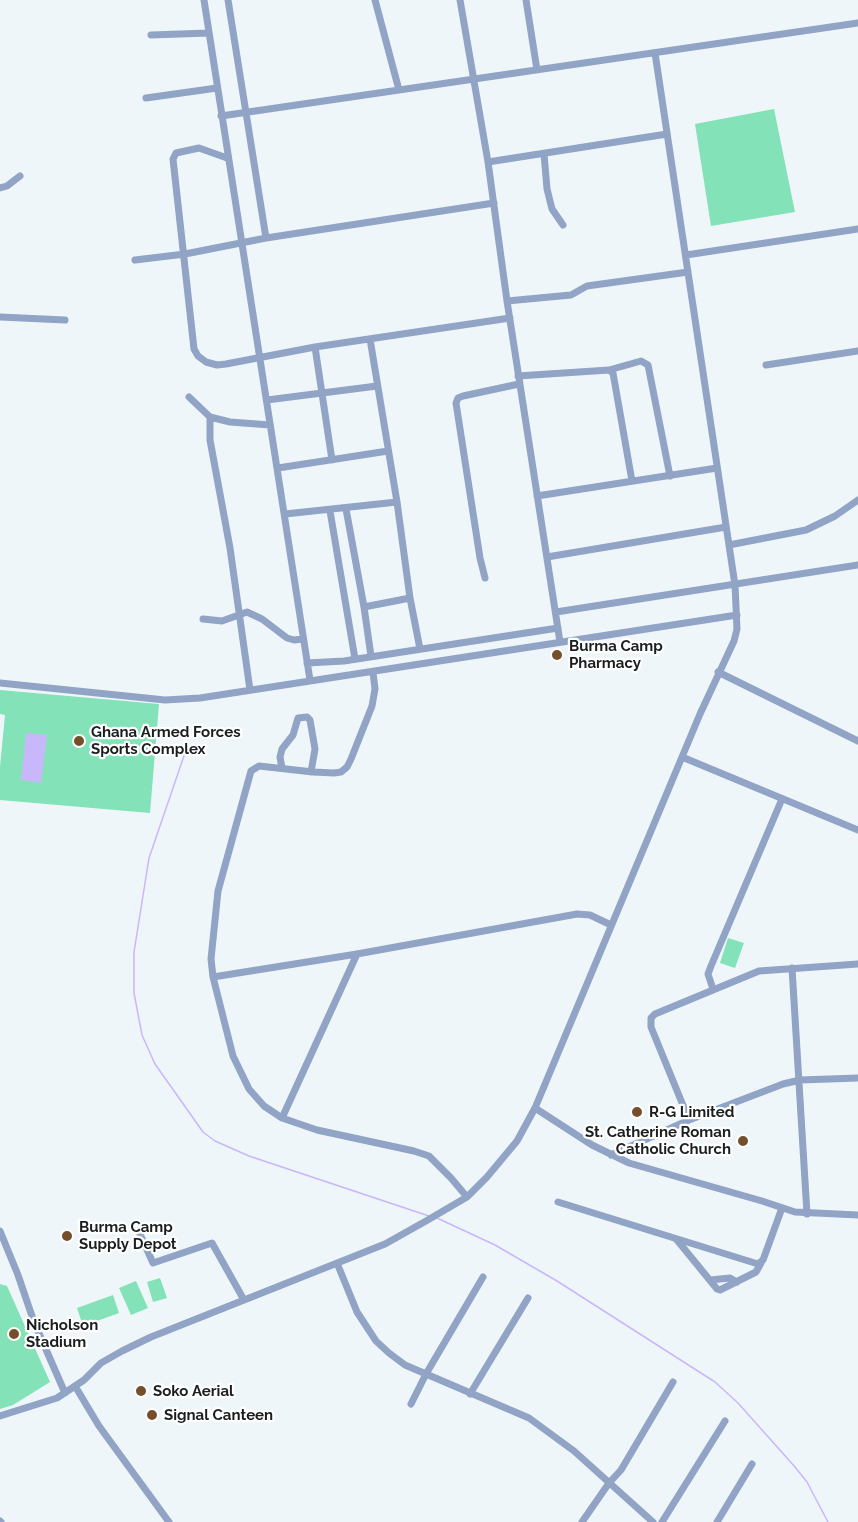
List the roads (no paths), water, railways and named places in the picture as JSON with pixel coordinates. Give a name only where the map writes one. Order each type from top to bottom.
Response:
[{"type":"street","points":[[204,0],[310,680]]},
{"type":"street","points":[[228,0],[266,238]]},
{"type":"street","points":[[375,0],[399,90]]},
{"type":"street","points":[[460,0],[472,80],[488,162],[507,301],[560,642]]},
{"type":"street","points":[[526,0],[537,70]]},
{"type":"street","points":[[221,116],[858,23]]},
{"type":"street","points":[[151,35],[209,33]]},
{"type":"street","points":[[0,1416],[34,1407],[65,1393],[101,1363],[151,1336],[385,1244],[435,1216],[467,1197],[507,1155],[518,1141],[535,1108],[718,672],[734,641],[737,629],[735,585],[655,53]]},
{"type":"street","points":[[146,98],[217,88]]},
{"type":"street","points":[[488,162],[667,134]]},
{"type":"street","points":[[227,158],[199,148],[176,153],[173,159],[194,349],[198,356],[206,362],[217,365],[315,347],[510,318]]},
{"type":"street","points":[[544,154],[547,189],[552,208],[562,225]]},
{"type":"street","points":[[0,188],[7,186],[20,176]]},
{"type":"street","points":[[135,260],[185,254],[266,238],[494,203]]},
{"type":"street","points":[[686,255],[858,232]]},
{"type":"street","points":[[507,301],[571,295],[587,286],[688,272]]},
{"type":"street","points":[[0,317],[65,320]]},
{"type":"street","points":[[370,339],[420,649]]},
{"type":"street","points":[[315,347],[332,460]]},
{"type":"street","points":[[766,365],[858,351]]},
{"type":"street","points":[[485,578],[456,403],[458,398],[519,380],[609,370],[641,361],[648,365],[670,476]]},
{"type":"street","points":[[609,370],[613,373],[632,481]]},
{"type":"street","points":[[267,400],[377,386]]},
{"type":"street","points":[[189,397],[210,417],[230,422],[270,425]]},
{"type":"street","points":[[210,417],[210,440],[240,614],[250,690]]},
{"type":"street","points":[[278,468],[388,452]]},
{"type":"street","points":[[537,496],[717,468]]},
{"type":"street","points":[[729,544],[806,530],[835,516],[858,500]]},
{"type":"street","points":[[285,514],[330,511],[397,502]]},
{"type":"street","points":[[346,509],[371,656]]},
{"type":"street","points":[[330,511],[355,659]]},
{"type":"street","points":[[547,557],[726,527]]},
{"type":"street","points":[[556,612],[858,565]]},
{"type":"street","points":[[364,607],[410,598]]},
{"type":"street","points":[[203,619],[222,621],[247,612],[253,613],[291,640],[303,639]]},
{"type":"street","points":[[0,683],[165,700],[200,698],[737,615]]},
{"type":"street","points":[[307,663],[355,659],[558,628]]},
{"type":"street","points":[[374,672],[375,697],[347,767],[334,774],[255,767],[248,777],[218,891],[211,959],[213,977],[228,1040],[241,1074],[249,1089],[264,1106],[282,1119],[317,1130],[429,1156],[467,1197]]},
{"type":"street","points":[[718,672],[858,741]]},
{"type":"street","points":[[282,768],[280,752],[293,735],[298,718],[307,717],[310,720],[315,749],[311,772]]},
{"type":"street","points":[[682,757],[858,830]]},
{"type":"street","points":[[713,988],[708,974],[782,799]]},
{"type":"street","points":[[213,977],[357,954],[578,914],[590,915],[611,925]]},
{"type":"street","points":[[282,1119],[357,954]]},
{"type":"street","points":[[689,1120],[650,1022],[654,1014],[759,971],[858,964]]},
{"type":"street","points":[[792,968],[807,1214]]},
{"type":"street","points":[[611,1155],[764,1090],[800,1080],[858,1078]]},
{"type":"street","points":[[535,1108],[611,1155],[629,1163],[807,1214],[858,1215]]},
{"type":"street","points":[[558,1202],[677,1240],[754,1263],[761,1263]]},
{"type":"street","points":[[677,1240],[720,1290],[756,1272],[782,1208]]},
{"type":"street","points":[[0,1231],[34,1322],[65,1393]]},
{"type":"street","points":[[139,1232],[153,1263],[212,1242],[244,1300]]},
{"type":"street","points":[[692,1258],[700,1246]]},
{"type":"street","points":[[337,1263],[357,1312],[376,1341],[405,1365],[530,1418],[568,1446],[653,1522]]},
{"type":"street","points":[[411,1404],[483,1277]]},
{"type":"street","points":[[710,1280],[730,1278],[737,1282]]},
{"type":"street","points":[[470,1394],[528,1298]]},
{"type":"street","points":[[582,1522],[609,1483],[621,1470],[673,1382]]},
{"type":"street","points":[[75,1386],[99,1426],[169,1522]]},
{"type":"street","points":[[662,1522],[724,1421]]},
{"type":"street","points":[[717,1522],[752,1464]]},
{"type":"waterway","points":[[186,750],[149,858],[134,952],[134,993],[142,1035],[155,1064],[203,1132],[215,1141],[249,1156],[429,1216]]},
{"type":"waterway","points":[[437,1218],[495,1245],[557,1281],[715,1382],[738,1403],[795,1467],[807,1482],[828,1522]]},
{"type":"place","name":"Burma Camp Pharmacy","points":[[557,655]]},
{"type":"place","name":"Ghana Armed Forces Sports Complex","points":[[79,741]]},
{"type":"place","name":"R-G Limited","points":[[637,1112]]},
{"type":"place","name":"St. Catherine Roman Catholic Church","points":[[743,1141]]},
{"type":"place","name":"Burma Camp Supply Depot","points":[[67,1236]]},
{"type":"place","name":"Nicholson Stadium","points":[[14,1334]]},
{"type":"place","name":"Soko Aerial","points":[[141,1391]]},
{"type":"place","name":"Signal Canteen","points":[[152,1415]]}]
